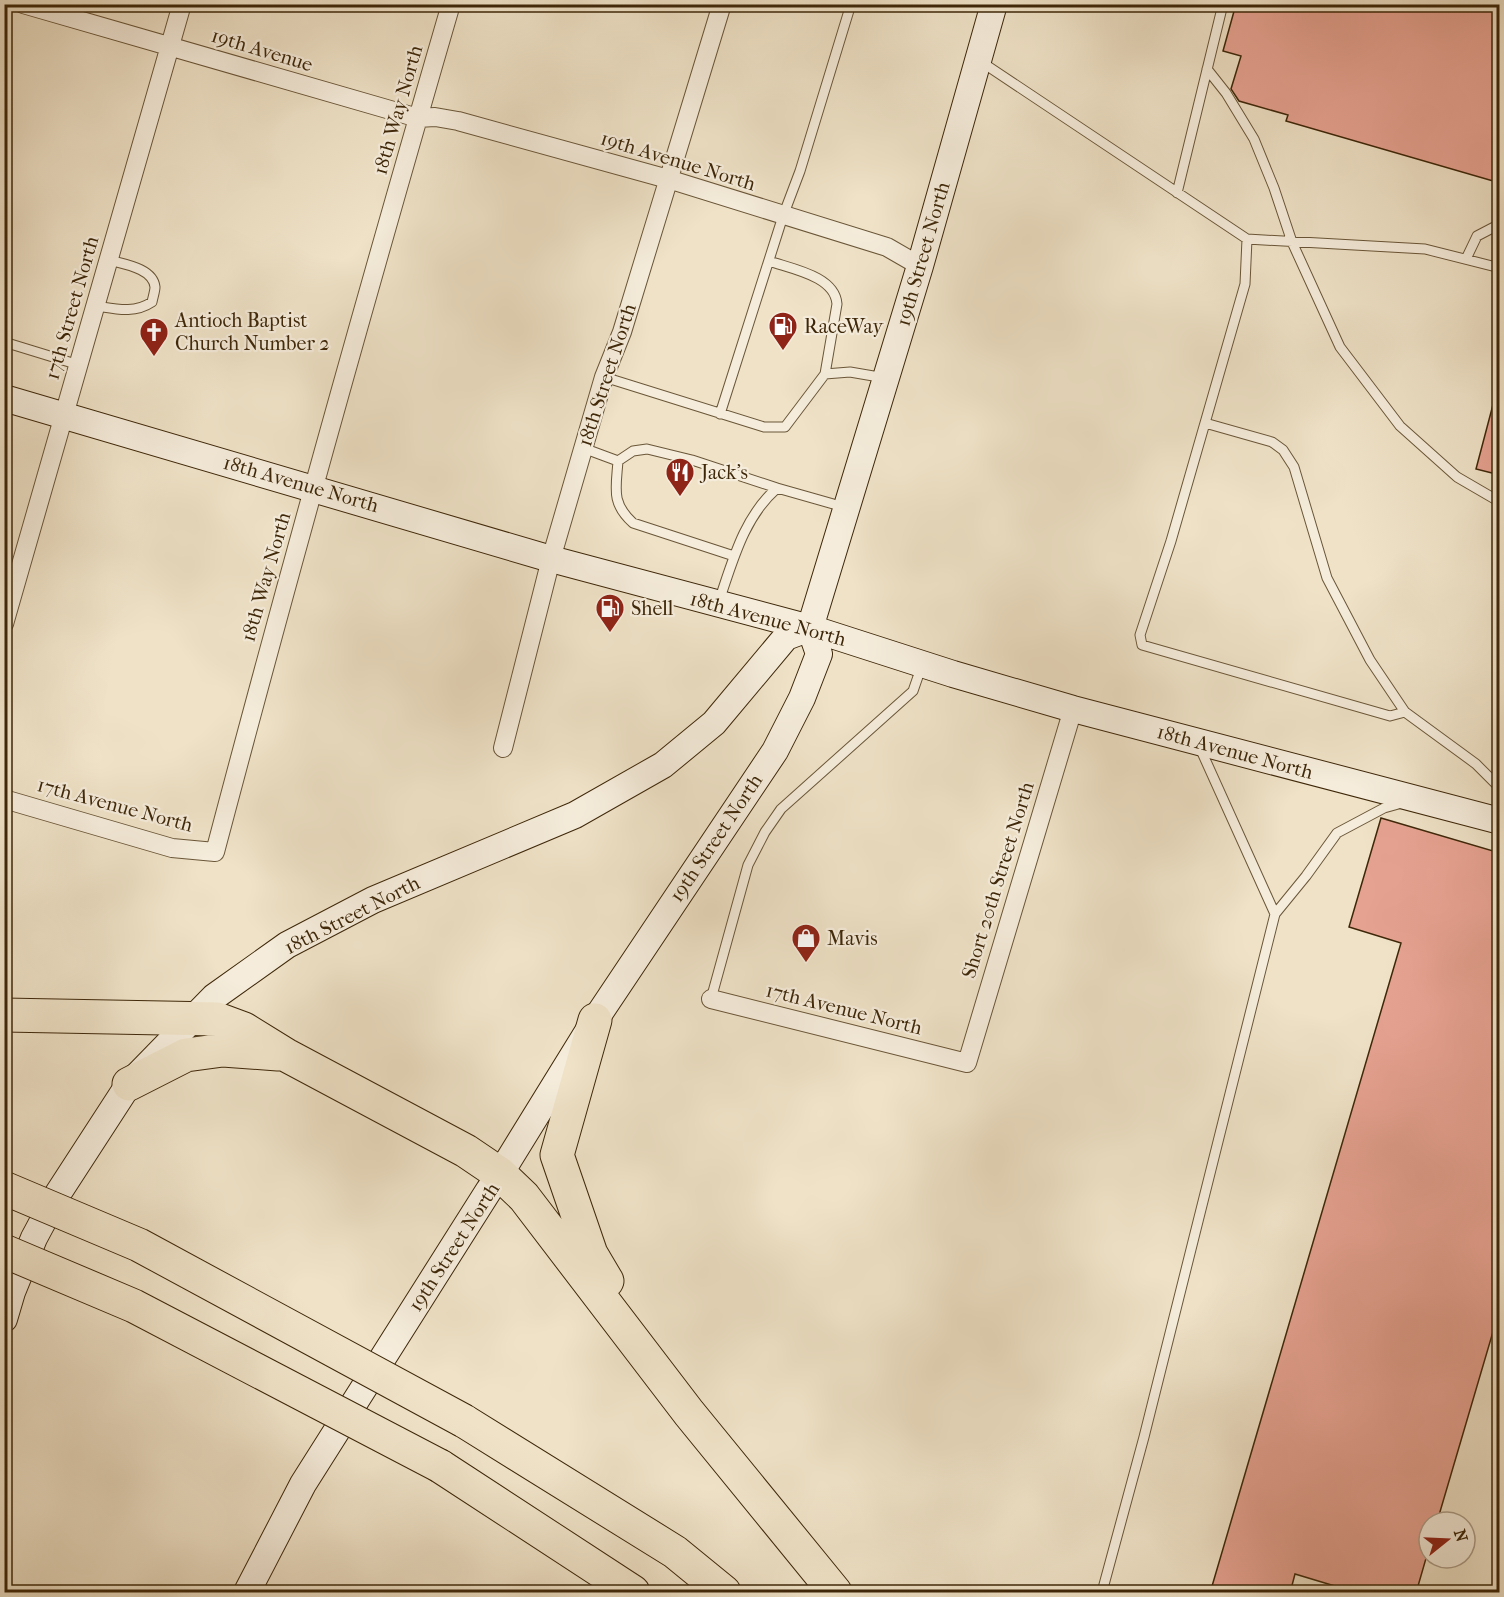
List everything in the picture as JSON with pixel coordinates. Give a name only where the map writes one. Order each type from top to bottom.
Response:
[{"type":"highway","points":[[4,1015],[217,1019],[244,1029],[286,1055],[465,1150],[501,1174],[524,1197],[689,1413],[835,1593]]},
{"type":"highway","points":[[595,1020],[557,1155],[591,1254],[689,1413]]},
{"type":"highway","points":[[129,1084],[186,1055],[223,1050],[286,1055]]},
{"type":"highway","points":[[4,1188],[139,1245],[464,1421],[675,1552],[724,1593]]},
{"type":"highway","points":[[4,1251],[134,1306],[440,1466],[633,1593]]},
{"type":"main road","name":"19th Street North","points":[[247,1593],[303,1484],[482,1200],[501,1174],[595,1020],[774,751],[802,698],[819,654],[810,628],[920,266],[993,4]]},
{"type":"main road","name":"18th Avenue North","points":[[4,398],[551,559],[810,628],[1073,709],[1500,822]]},
{"type":"main road","name":"18th Street North","points":[[4,1319],[12,1292],[34,1238],[57,1196],[129,1084],[214,997],[287,945],[373,900],[575,815],[663,765],[714,723],[786,637],[810,628]]},
{"type":"street","name":"19th Avenue","points":[[23,4],[418,118]]},
{"type":"street","name":"17th Street North","points":[[4,624],[182,4]]},
{"type":"street","name":"18th Way North","points":[[215,852],[283,594],[451,4]]},
{"type":"street","name":"18th Street North","points":[[503,748],[551,559],[583,448],[604,377],[622,332],[722,4]]},
{"type":"street","name":"19th Avenue North","points":[[418,118],[435,117],[458,121],[668,179],[887,247],[920,266]]},
{"type":"street","name":"Short 20th Street North","points":[[967,1063],[1073,709]]},
{"type":"street","name":"17th Avenue North","points":[[4,799],[172,848],[215,852]]},
{"type":"street","name":"17th Avenue North","points":[[711,999],[967,1063]]},
{"type":"lane","points":[[720,414],[783,216],[800,171],[850,4]]},
{"type":"lane","points":[[1177,193],[1223,4]]},
{"type":"lane","points":[[978,60],[1247,239],[1425,249],[1500,268]]},
{"type":"lane","points":[[1207,69],[1226,93],[1254,139],[1274,188],[1292,242],[1340,347],[1400,426],[1457,477],[1500,502]]},
{"type":"lane","points":[[1466,259],[1477,236],[1500,224]]},
{"type":"lane","points":[[1247,239],[1245,284],[1171,541],[1140,634],[1142,645],[1390,716],[1405,712]]},
{"type":"lane","points":[[96,306],[126,311],[143,308],[152,302],[155,286],[149,275],[141,270],[109,260]]},
{"type":"lane","points":[[604,377],[764,427],[785,427],[825,374],[837,304],[836,296],[828,284],[769,261]]},
{"type":"lane","points":[[4,342],[79,365]]},
{"type":"lane","points":[[825,374],[850,372],[886,378]]},
{"type":"lane","points":[[1205,423],[1272,442],[1283,450],[1294,467],[1327,578],[1370,660],[1405,712],[1476,764],[1500,788]]},
{"type":"lane","points":[[583,448],[618,461]]},
{"type":"lane","points":[[618,461],[633,451],[648,448],[846,508]]},
{"type":"lane","points":[[618,461],[616,499],[621,512],[633,523],[734,556]]},
{"type":"lane","points":[[718,604],[739,541],[764,499],[777,488]]},
{"type":"lane","points":[[711,999],[748,865],[765,832],[781,809],[913,691],[923,664]]},
{"type":"lane","points":[[1198,742],[1275,914]]},
{"type":"lane","points":[[1102,1593],[1144,1437],[1275,914],[1337,833],[1384,808],[1416,800]]},
{"type":"building","points":[[1236,4],[1500,4],[1500,183],[1286,121],[1288,115],[1239,101],[1231,89],[1241,56],[1223,51]]},
{"type":"building","points":[[1495,397],[1500,397],[1500,475],[1476,469]]},
{"type":"building","points":[[1381,818],[1500,853],[1500,1308],[1441,1510],[1417,1510],[1417,1570],[1423,1570],[1416,1593],[1358,1593],[1295,1574],[1290,1593],[1210,1593],[1401,943],[1349,927]]},
{"type":"place","name":"RaceWay","points":[[783,352]]},
{"type":"place","name":"Antioch Baptist Church Number 2","points":[[154,358]]},
{"type":"place","name":"Jack's","points":[[680,498]]},
{"type":"place","name":"Shell","points":[[610,634]]},
{"type":"place","name":"Mavis","points":[[806,964]]}]
